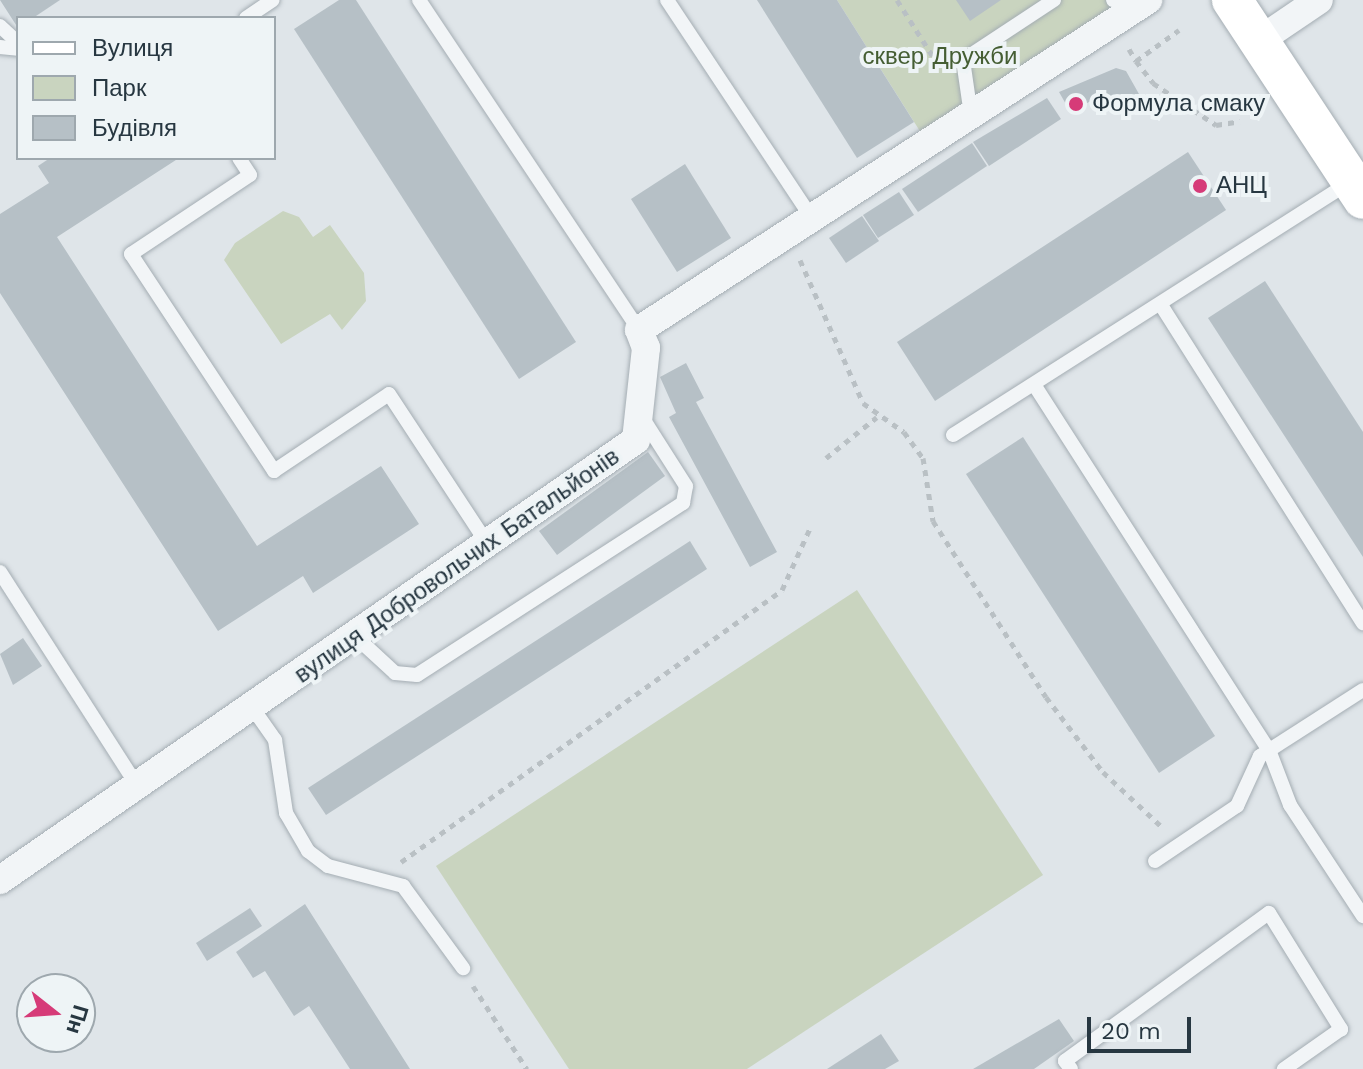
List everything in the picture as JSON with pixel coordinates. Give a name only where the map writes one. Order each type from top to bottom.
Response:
[{"type":"main road","points":[[1232,0],[1357,190]]},
{"type":"street","points":[[1260,40],[1319,0]]},
{"type":"street","points":[[639,330],[1144,2]]},
{"type":"street","name":"вулиця Добровольчих Батальйонів","points":[[0,880],[254,710],[636,440],[646,348],[639,330]]},
{"type":"lane","points":[[249,16],[273,0]]},
{"type":"lane","points":[[419,0],[639,330]]},
{"type":"lane","points":[[667,0],[800,225]]},
{"type":"lane","points":[[971,115],[963,60],[1054,0]]},
{"type":"lane","points":[[1113,0],[1144,2]]},
{"type":"lane","points":[[0,26],[16,44]]},
{"type":"lane","points":[[240,160],[250,175],[131,254],[274,471],[389,394],[489,546]]},
{"type":"lane","points":[[953,435],[1161,305],[1357,190]]},
{"type":"lane","points":[[1161,305],[1363,623]]},
{"type":"lane","points":[[1035,386],[1269,750],[1290,805],[1363,916]]},
{"type":"lane","points":[[356,637],[395,673],[417,675],[683,503],[686,486],[640,414]]},
{"type":"lane","points":[[0,572],[138,787]]},
{"type":"lane","points":[[1155,861],[1245,797],[1253,764],[1269,750],[1363,690]]},
{"type":"lane","points":[[254,710],[275,740],[286,813],[308,851],[337,869],[386,876],[419,903],[463,968]]},
{"type":"lane","points":[[1071,1069],[1065,1061],[1269,913],[1341,1029],[1284,1069]]},
{"type":"path","points":[[897,0],[941,71],[940,134]]},
{"type":"path","points":[[1136,61],[1153,83],[1216,125],[1240,121]]},
{"type":"path","points":[[800,225],[842,363],[877,417],[916,445],[933,521],[1046,697],[1103,772],[1177,846]]},
{"type":"path","points":[[826,458],[877,417]]},
{"type":"path","points":[[386,876],[782,590],[811,526]]},
{"type":"path","points":[[463,968],[527,1069]]},
{"type":"green space","name":"сквер Дружби","points":[[837,0],[1134,0],[923,136]]},
{"type":"green space","points":[[283,211],[299,217],[313,237],[330,225],[364,273],[366,301],[342,330],[330,314],[281,344],[224,260],[235,243]]},
{"type":"green space","points":[[857,590],[1043,875],[747,1069],[569,1069],[436,866]]},
{"type":"building","points":[[0,0],[60,0],[36,16],[16,16],[16,25]]},
{"type":"building","points":[[339,0],[356,0],[576,342],[519,379],[294,29]]},
{"type":"building","points":[[757,0],[837,0],[914,122],[857,158]]},
{"type":"building","points":[[956,0],[1001,0],[970,21]]},
{"type":"building","points":[[1116,68],[1126,71],[1139,94],[1111,111],[1102,94],[1071,113],[1059,92]]},
{"type":"building","points":[[1047,98],[1061,119],[989,166],[973,142]]},
{"type":"building","points":[[972,143],[987,166],[918,212],[902,189]]},
{"type":"building","points":[[1188,152],[1226,210],[935,401],[897,342]]},
{"type":"building","points":[[47,160],[176,160],[57,237],[257,546],[381,466],[419,524],[313,593],[303,576],[218,631],[0,293],[0,214],[49,183],[38,166]]},
{"type":"building","points":[[685,164],[731,238],[677,272],[631,199]]},
{"type":"building","points":[[899,192],[914,215],[878,238],[863,215]]},
{"type":"building","points":[[862,216],[879,241],[846,263],[829,238]]},
{"type":"building","points":[[1265,281],[1363,432],[1363,557],[1208,318]]},
{"type":"building","points":[[686,363],[704,398],[696,402],[777,552],[750,567],[669,417],[676,413],[660,377]]},
{"type":"building","points":[[1023,437],[1215,736],[1159,773],[966,474]]},
{"type":"building","points":[[648,452],[665,476],[557,555],[539,531]]},
{"type":"building","points":[[690,541],[707,569],[326,815],[308,788]]},
{"type":"building","points":[[23,638],[42,666],[13,685],[0,654]]},
{"type":"building","points":[[305,904],[410,1069],[350,1069],[309,1006],[294,1016],[265,971],[253,978],[236,952]]},
{"type":"building","points":[[250,908],[262,926],[207,961],[196,943]]},
{"type":"building","points":[[1059,1019],[1074,1041],[1034,1069],[973,1069]]},
{"type":"building","points":[[881,1034],[899,1061],[885,1069],[827,1069]]},
{"type":"place","name":"Формула смаку","points":[[1076,104]]},
{"type":"place","name":"АНЦ","points":[[1200,186]]}]
